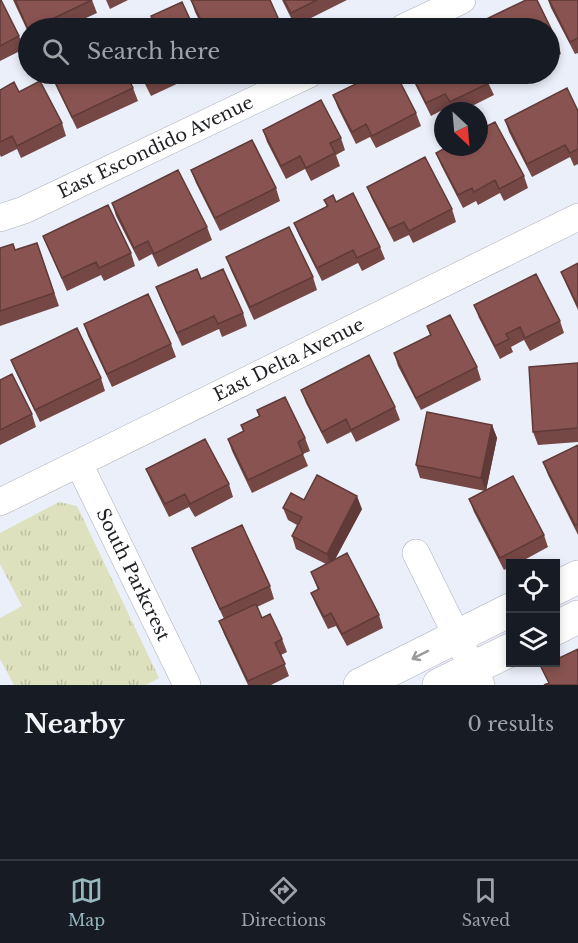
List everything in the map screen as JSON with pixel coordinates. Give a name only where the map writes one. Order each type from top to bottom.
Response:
[{"type":"street","points":[[424,18],[462,0]]},
{"type":"street","name":"East Escondido Avenue","points":[[0,218],[24,210],[288,84]]},
{"type":"street","name":"East Delta Avenue","points":[[0,502],[578,217]]},
{"type":"street","name":"South Parkcrest","points":[[79,464],[187,685]]},
{"type":"street","points":[[416,553],[477,677]]},
{"type":"street","points":[[560,586],[578,577]]},
{"type":"street","points":[[360,685],[506,612]]},
{"type":"street","points":[[560,626],[578,617]]},
{"type":"street","points":[[439,685],[477,677],[506,653]]},
{"type":"green space","points":[[59,502],[77,506],[159,678],[146,685],[14,685],[0,659],[0,618],[22,606],[0,564],[0,533]]},
{"type":"building","points":[[0,0],[1,0],[18,37],[0,46]]},
{"type":"building","points":[[15,0],[92,0],[54,18],[23,18]]},
{"type":"building","points":[[191,0],[270,0],[278,18],[200,18]]},
{"type":"building","points":[[284,0],[317,0],[291,13]]},
{"type":"building","points":[[526,0],[537,0],[546,18],[489,18]]},
{"type":"building","points":[[549,0],[578,0],[578,38],[570,42]]},
{"type":"building","points":[[182,2],[189,18],[152,18],[151,16]]},
{"type":"building","points":[[14,82],[19,92],[34,84],[42,84],[62,123],[17,146],[12,136],[0,142],[0,90]]},
{"type":"building","points":[[56,84],[131,84],[133,88],[72,117]]},
{"type":"building","points":[[356,84],[401,84],[416,113],[372,136],[366,124],[352,132],[333,95]]},
{"type":"building","points":[[416,84],[487,84],[450,102],[445,94],[426,103]]},
{"type":"building","points":[[567,88],[578,111],[578,149],[570,153],[565,145],[527,164],[505,120]]},
{"type":"building","points":[[321,100],[341,138],[330,143],[335,153],[306,168],[300,156],[281,166],[263,130]]},
{"type":"building","points":[[495,122],[524,176],[499,189],[495,180],[474,192],[472,188],[458,195],[438,156],[488,156],[488,126]]},
{"type":"building","points":[[252,140],[276,188],[215,218],[191,170]]},
{"type":"building","points":[[425,157],[452,209],[409,231],[404,222],[389,229],[367,187]]},
{"type":"building","points":[[178,170],[207,227],[154,254],[148,241],[134,248],[112,203]]},
{"type":"building","points":[[353,193],[380,247],[357,258],[353,250],[317,268],[294,223],[328,206],[324,200],[333,195],[336,202]]},
{"type":"building","points":[[108,205],[131,253],[99,268],[96,262],[62,278],[43,236]]},
{"type":"building","points":[[289,227],[313,277],[250,307],[226,257]]},
{"type":"building","points":[[37,243],[54,293],[0,311],[0,248],[13,244],[15,250]]},
{"type":"building","points":[[578,263],[578,306],[561,272]]},
{"type":"building","points":[[197,269],[201,279],[223,269],[243,313],[218,324],[214,316],[177,333],[156,287]]},
{"type":"building","points":[[536,274],[560,321],[525,338],[520,327],[506,334],[509,339],[495,346],[474,305]]},
{"type":"building","points":[[148,294],[171,344],[107,374],[84,324]]},
{"type":"building","points":[[450,315],[477,367],[416,398],[394,353],[431,335],[427,326]]},
{"type":"building","points":[[77,328],[101,378],[35,410],[11,360]]},
{"type":"building","points":[[369,355],[395,407],[351,430],[346,419],[322,432],[301,390]]},
{"type":"building","points":[[578,363],[578,428],[533,432],[529,367]]},
{"type":"building","points":[[12,374],[32,414],[0,430],[0,380]]},
{"type":"building","points":[[285,397],[305,438],[298,442],[303,454],[248,480],[228,439],[244,431],[241,425],[260,416],[257,410]]},
{"type":"building","points":[[427,412],[492,425],[481,478],[416,465]]},
{"type":"building","points":[[205,439],[229,484],[190,504],[185,494],[165,504],[146,469]]},
{"type":"building","points":[[578,445],[578,524],[575,525],[543,462]]},
{"type":"building","points":[[317,475],[357,496],[327,554],[292,536],[302,517],[283,508],[291,493],[304,500]]},
{"type":"building","points":[[513,476],[544,535],[500,558],[469,499]]},
{"type":"building","points":[[242,525],[270,586],[220,609],[192,548]]},
{"type":"building","points":[[347,553],[379,615],[342,634],[331,613],[324,617],[311,593],[319,589],[311,572]]},
{"type":"building","points":[[256,604],[262,618],[270,614],[282,639],[275,643],[285,664],[248,681],[219,621]]},
{"type":"building","points":[[578,649],[578,685],[544,685],[549,683],[541,667],[560,667],[560,658]]}]
